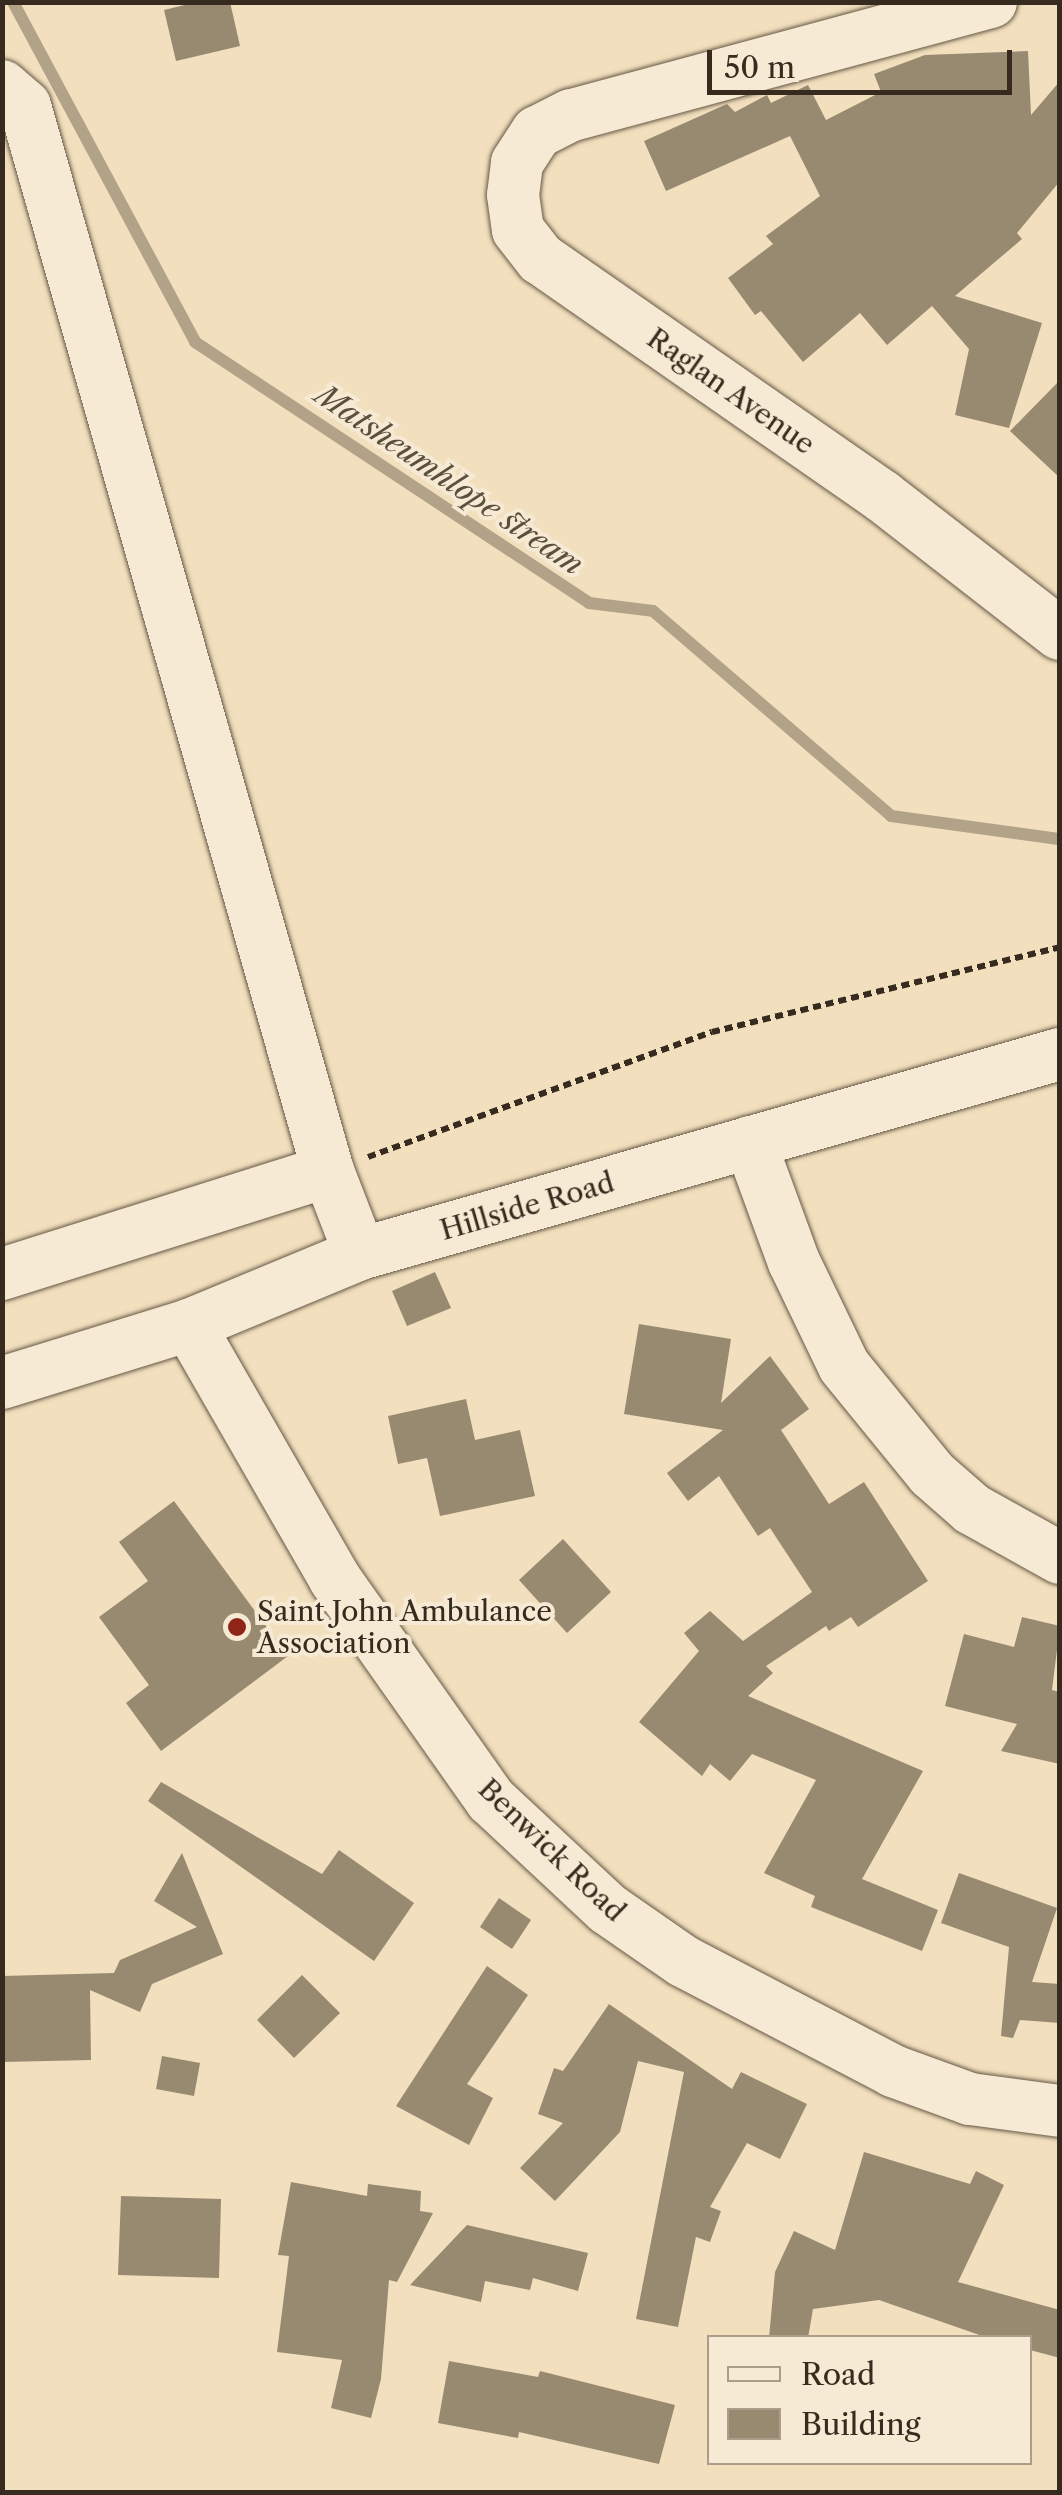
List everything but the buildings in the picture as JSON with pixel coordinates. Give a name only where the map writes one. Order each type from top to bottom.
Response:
[{"type":"street","name":"Raglan Avenue","points":[[991,2],[571,116],[537,132],[517,164],[518,230],[542,259],[882,496],[1060,634]]},
{"type":"street","points":[[2,86],[24,106],[328,1171],[360,1254]]},
{"type":"street","name":"Hillside Road","points":[[2,1383],[190,1325],[360,1254],[1060,1054]]},
{"type":"street","points":[[750,1142],[794,1262],[844,1366],[932,1474],[972,1510],[1060,1558]]},
{"type":"street","points":[[2,1274],[328,1171]]},
{"type":"street","name":"Benwick Road","points":[[190,1325],[335,1579],[492,1800],[608,1910],[683,1961],[893,2071],[970,2100],[1060,2112]]},
{"type":"path","points":[[328,1171],[712,1032],[1060,947]]},
{"type":"waterway","name":"Matsheumhlope stream","points":[[13,2],[195,342],[589,603],[653,611],[891,816],[1060,839]]},
{"type":"place","name":"Saint John Ambulance Association","points":[[237,1627]]}]
